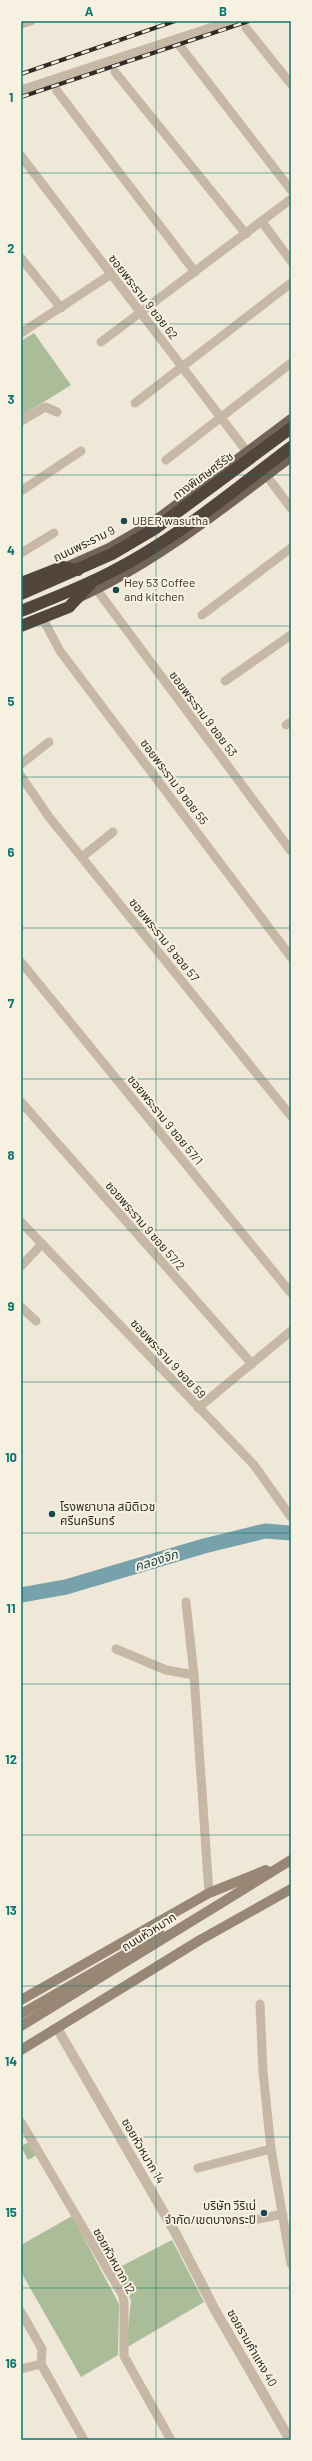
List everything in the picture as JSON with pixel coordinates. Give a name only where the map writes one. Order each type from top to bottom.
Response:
[{"type":"highway","name":"ทางพิเศษศรีรัช","points":[[21,594],[112,554],[156,528],[291,428]]},
{"type":"highway","points":[[21,626],[69,607],[111,572],[169,537],[291,447]]},
{"type":"highway","points":[[21,584],[62,567],[78,570]]},
{"type":"highway","points":[[21,611],[95,585]]},
{"type":"main road","name":"ถนนพระราม 9","points":[[21,584],[116,544],[152,522],[248,453],[291,419]]},
{"type":"main road","points":[[21,631],[43,619],[95,585],[169,548],[291,457]]},
{"type":"main road","points":[[21,620],[71,601]]},
{"type":"main road","name":"ถนนหัวหมาก","points":[[21,2026],[250,1886],[278,1866],[291,1860]]},
{"type":"main road","points":[[21,2000],[209,1893],[278,1866]]},
{"type":"main road","points":[[21,2050],[200,1940],[291,1889]]},
{"type":"main road","points":[[21,2014],[136,1946],[174,1927],[195,1920]]},
{"type":"street","points":[[21,24],[31,21]]},
{"type":"street","points":[[21,90],[230,21]]},
{"type":"street","points":[[246,28],[291,84]]},
{"type":"street","points":[[180,46],[291,190]]},
{"type":"street","points":[[115,72],[246,234]]},
{"type":"street","points":[[57,91],[195,272]]},
{"type":"street","name":"ซอยพระราม 9 ซอย 62","points":[[21,156],[110,275],[142,312],[248,453]]},
{"type":"street","points":[[101,342],[291,199]]},
{"type":"street","points":[[262,222],[291,261]]},
{"type":"street","points":[[21,258],[61,308]]},
{"type":"street","points":[[21,333],[110,275]]},
{"type":"street","points":[[135,403],[291,283]]},
{"type":"street","points":[[166,460],[291,363]]},
{"type":"street","points":[[21,421],[45,407],[57,412]]},
{"type":"street","points":[[21,491],[81,451]]},
{"type":"street","points":[[266,475],[291,508]]},
{"type":"street","points":[[21,553],[54,533]]},
{"type":"street","points":[[202,615],[291,548]]},
{"type":"street","name":"ซอยพระราม 9 ซอย 53","points":[[95,585],[291,851]]},
{"type":"street","name":"ซอยพระราม 9 ซอย 55","points":[[43,619],[60,651],[291,957]]},
{"type":"street","points":[[225,681],[291,635]]},
{"type":"street","points":[[21,764],[49,742]]},
{"type":"street","name":"ซอยพระราม 9 ซอย 57","points":[[21,776],[49,817],[291,1116]]},
{"type":"street","points":[[82,857],[113,832]]},
{"type":"street","name":"ซอยพระราม 9 ซอย 57/1","points":[[21,962],[291,1293]]},
{"type":"street","name":"ซอยพระราม 9 ซอย 57/2","points":[[21,1102],[252,1364]]},
{"type":"street","name":"ซอยพระราม 9 ซอย 59","points":[[21,1222],[254,1465],[291,1517]]},
{"type":"street","points":[[21,1266],[42,1244]]},
{"type":"street","points":[[21,1307],[36,1321]]},
{"type":"street","points":[[198,1408],[291,1331]]},
{"type":"street","points":[[186,1602],[194,1675],[209,1893]]},
{"type":"street","points":[[116,1649],[156,1666],[194,1675]]},
{"type":"street","points":[[260,2004],[263,2072],[270,2148],[290,2250],[291,2264]]},
{"type":"street","name":"ซอยหัวหมาก 14","points":[[57,2028],[175,2232],[215,2310]]},
{"type":"street","name":"ซอยหัวหมาก 12","points":[[21,2122],[122,2294],[124,2302],[124,2356],[171,2440]]},
{"type":"street","points":[[198,2168],[270,2148]]},
{"type":"street","points":[[249,2221],[283,2214]]},
{"type":"street","name":"ซอยรามคำแหง 40","points":[[215,2310],[290,2440]]},
{"type":"street","points":[[21,2312],[42,2349],[41,2364],[84,2440]]},
{"type":"street","points":[[21,2369],[41,2364]]},
{"type":"green space","points":[[34,333],[71,385],[21,416],[21,341]]},
{"type":"green space","points":[[29,2142],[37,2155],[28,2160],[21,2146]]},
{"type":"green space","points":[[72,2216],[119,2304],[118,2355],[81,2377],[21,2272],[21,2245]]},
{"type":"green space","points":[[172,2240],[204,2302],[126,2348],[131,2300],[114,2270]]},
{"type":"waterway","name":"คลองจิก","points":[[21,1595],[66,1587],[204,1546],[265,1531],[291,1533]]},
{"type":"railway","points":[[21,74],[175,21]]},
{"type":"railway","points":[[21,97],[249,21]]},
{"type":"place","name":"UBER wasutha","points":[[124,521]]},
{"type":"place","name":"Hey 53 Coffee and kitchen","points":[[116,590]]},
{"type":"place","name":"โรงพยาบาล สมิติเวช ศรีนครินทร์","points":[[52,1514]]},
{"type":"place","name":"บริษัท วีริเน่ จำกัด/เขตบางกระปิ","points":[[264,2213]]}]
